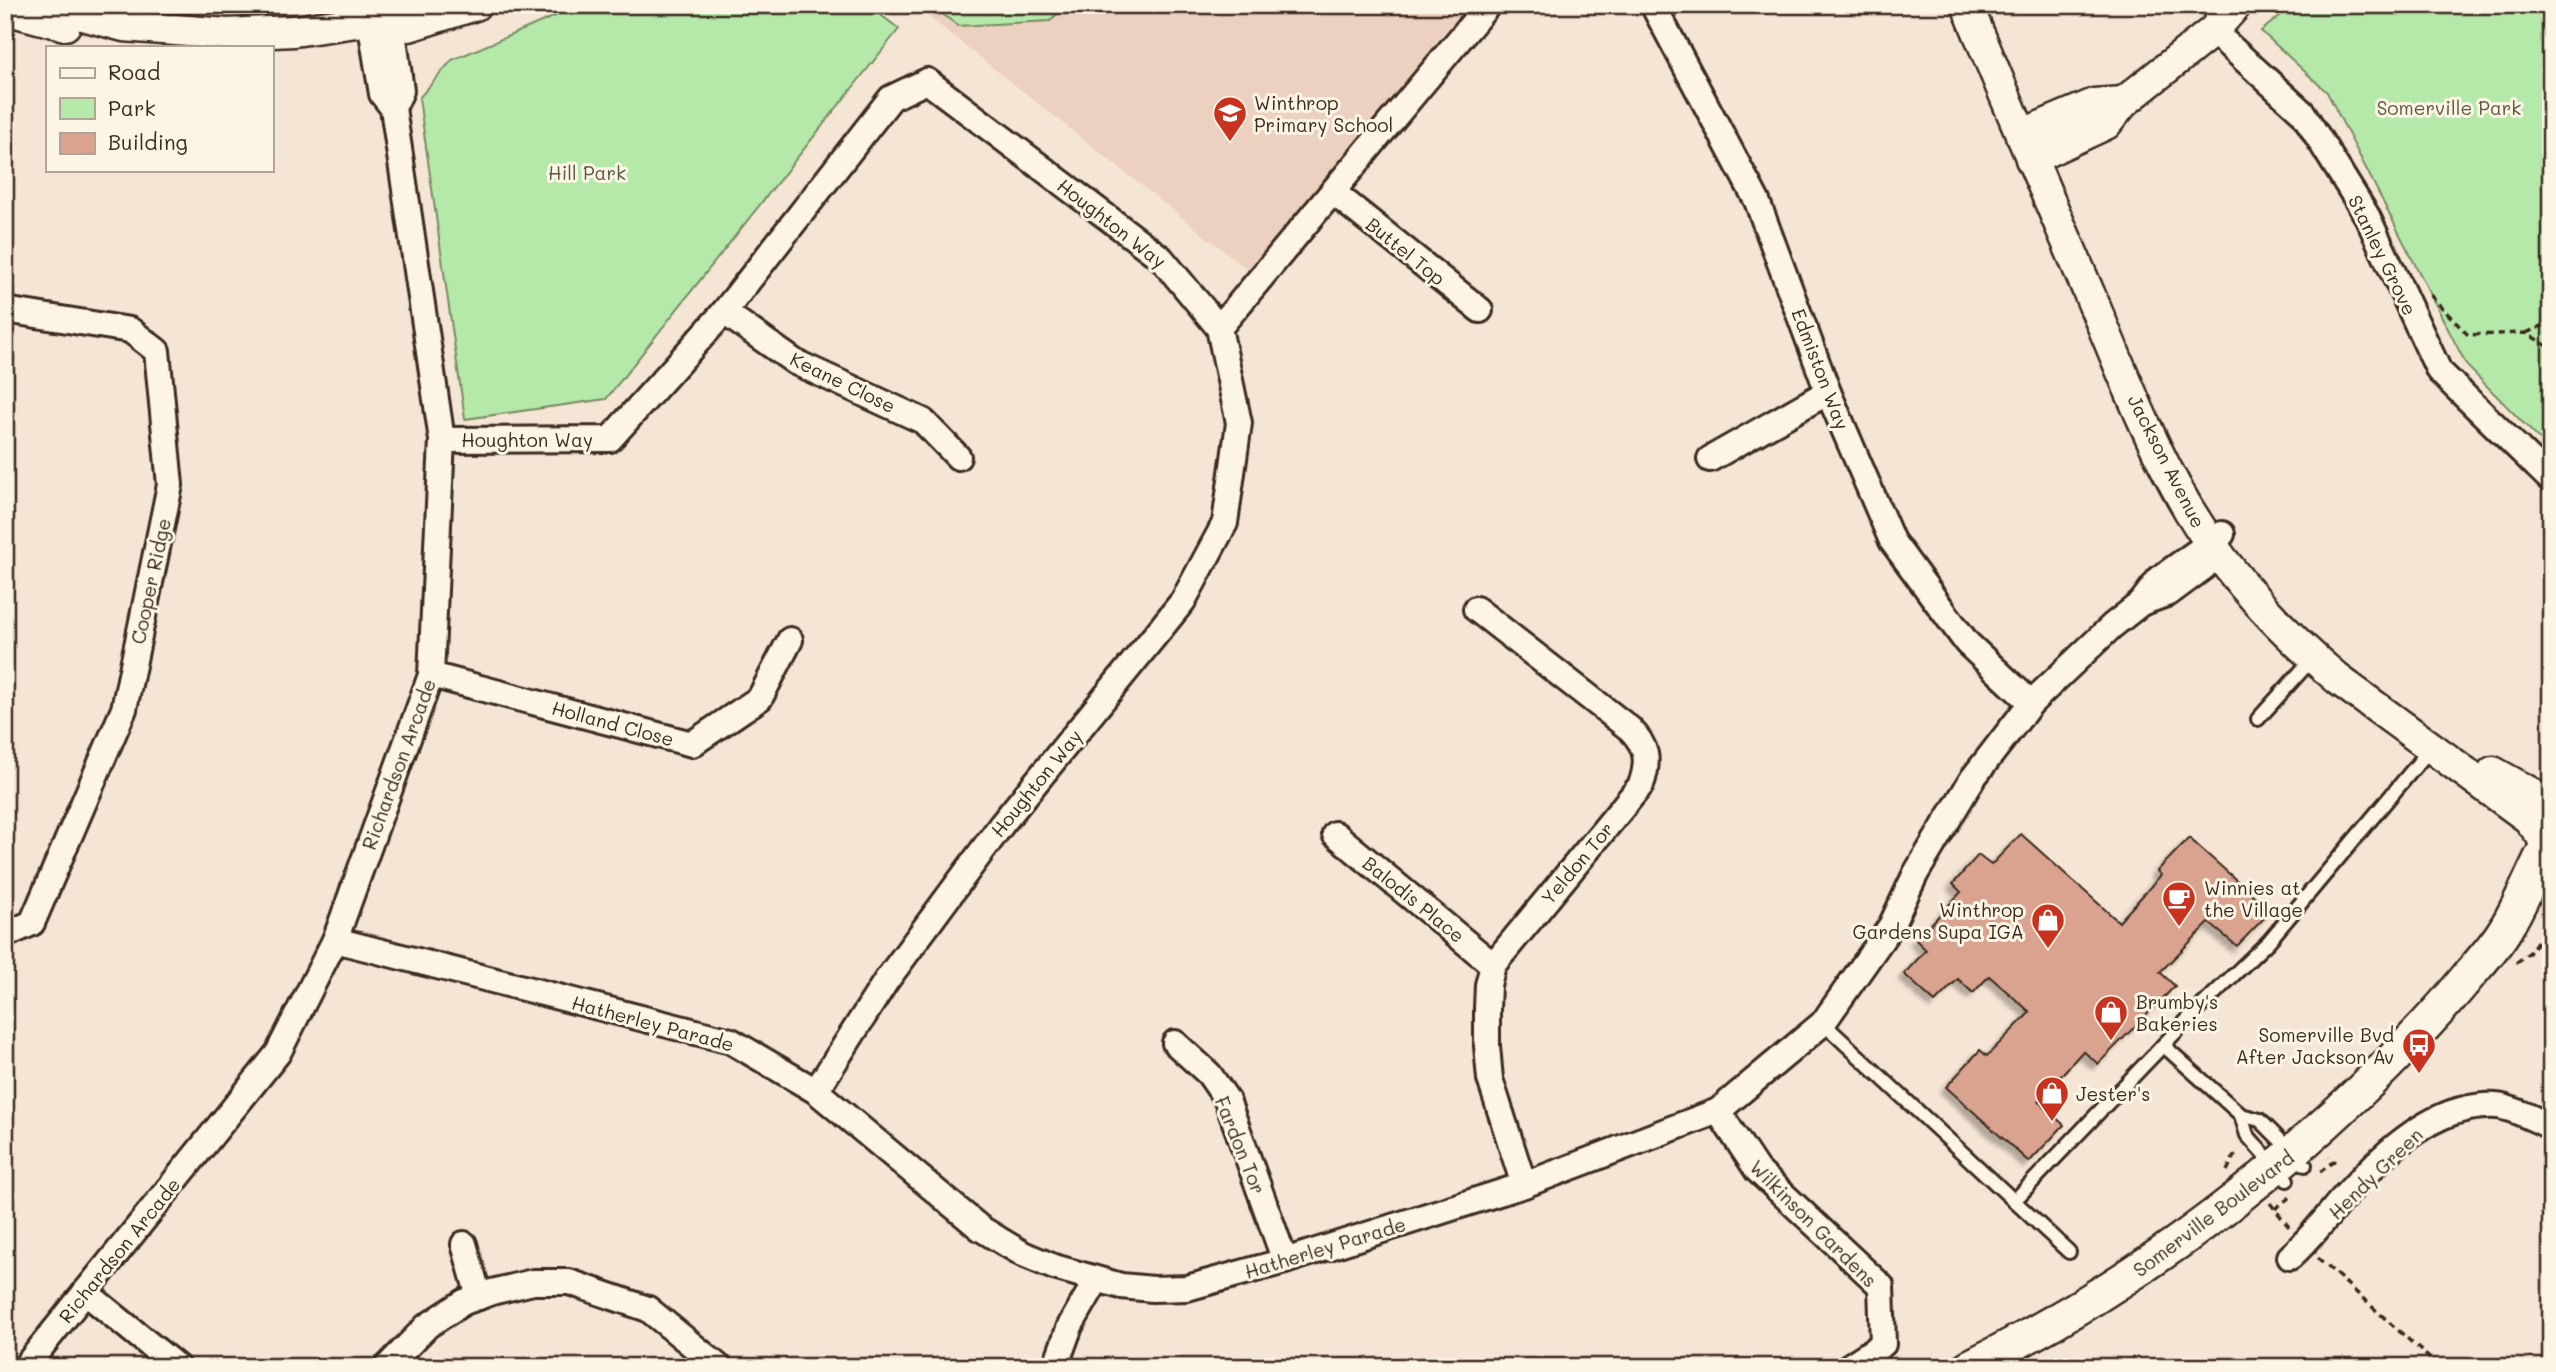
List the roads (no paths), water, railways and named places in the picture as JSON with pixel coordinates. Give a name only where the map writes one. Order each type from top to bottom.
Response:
[{"type":"main road","name":"Somerville Boulevard","points":[[1969,1367],[2014,1345],[2105,1293],[2202,1226],[2294,1178],[2454,994],[2505,930],[2548,840]]},
{"type":"main road","name":"Somerville Boulevard","points":[[1999,1367],[2112,1305],[2294,1178],[2363,1113],[2453,1018],[2500,961],[2551,892]]},
{"type":"street","points":[[45,5],[124,26],[227,34],[382,26],[429,5]]},
{"type":"street","points":[[260,46],[382,26],[475,5]]},
{"type":"street","points":[[1219,328],[1488,5]]},
{"type":"street","name":"Edmiston Way","points":[[1653,5],[1757,201],[1828,392],[1892,541],[1967,643],[2031,703]]},
{"type":"street","name":"Jackson Avenue","points":[[1967,5],[2158,420],[2221,544],[2265,610],[2339,680],[2528,818],[2548,840]]},
{"type":"street","name":"Jackson Avenue","points":[[1982,5],[2033,144]]},
{"type":"street","points":[[2033,144],[2094,104],[2124,102],[2213,31],[2236,5]]},
{"type":"street","points":[[5,9],[127,40],[213,46]]},
{"type":"street","name":"Richardson Arcade","points":[[25,1367],[278,1053],[335,940],[432,675],[442,440],[393,108],[401,91],[382,26]]},
{"type":"street","name":"Stanley Grove","points":[[2213,31],[2303,113],[2367,216],[2439,371],[2551,480]]},
{"type":"street","name":"Houghton Way","points":[[442,440],[610,439],[724,312],[891,98],[927,81],[1161,258],[1219,328],[1239,424],[1225,523],[1183,601],[1002,824],[886,981],[816,1091]]},
{"type":"street","name":"Buttel Top","points":[[1333,192],[1480,310]]},
{"type":"street","name":"Cooper Ridge","points":[[5,310],[130,330],[157,351],[170,485],[124,709],[32,923],[5,935]]},
{"type":"street","name":"Keane Close","points":[[724,312],[795,362],[923,421],[958,457]]},
{"type":"street","points":[[1710,459],[1828,392]]},
{"type":"street","name":"Jackson Avenue","points":[[2221,544],[2320,648],[2459,752],[2551,804]]},
{"type":"street","name":"Hatherley Parade","points":[[335,940],[732,1041],[816,1091],[980,1228],[1023,1254],[1096,1281],[1153,1289],[1187,1288],[1285,1261],[1524,1185],[1718,1111],[1823,1023],[1891,926],[1916,873],[1973,778],[2031,703],[2112,626],[2141,603],[2169,593],[2221,544]]},
{"type":"street","name":"Yeldon Tor","points":[[1476,609],[1630,729],[1641,740],[1647,756],[1647,769],[1641,785],[1493,965]]},
{"type":"street","name":"Holland Close","points":[[432,675],[692,744],[760,698],[790,640]]},
{"type":"street","name":"Balodis Place","points":[[1335,834],[1493,965]]},
{"type":"street","points":[[1493,965],[1488,985],[1487,1009],[1490,1079],[1524,1185]]},
{"type":"street","name":"Fardon Tor","points":[[1175,1043],[1209,1074],[1227,1100],[1285,1261]]},
{"type":"street","name":"Hendy Green","points":[[2297,1251],[2372,1170],[2401,1142],[2431,1120],[2452,1111],[2480,1106],[2504,1107],[2551,1127]]},
{"type":"street","name":"Wilkinson Gardens","points":[[1718,1111],[1757,1170],[1881,1286],[1882,1345],[1848,1367]]},
{"type":"street","points":[[464,1244],[480,1297]]},
{"type":"street","points":[[1055,1367],[1069,1326],[1096,1281]]},
{"type":"street","points":[[387,1367],[427,1326],[464,1302],[533,1282],[569,1282],[648,1309],[719,1367]]},
{"type":"street","points":[[85,1292],[177,1367]]},
{"type":"lane","points":[[2258,719],[2313,658]]},
{"type":"lane","points":[[2014,1201],[2163,1045],[2269,942],[2432,747]]},
{"type":"lane","points":[[1823,1023],[2070,1252]]},
{"type":"lane","points":[[2163,1045],[2241,1115],[2260,1120],[2294,1178]]},
{"type":"lane","points":[[2241,1115],[2247,1135],[2294,1178]]},
{"type":"place","name":"Winthrop Primary School","points":[[1230,143]]},
{"type":"place","name":"Winnies at the Village","points":[[2179,928]]},
{"type":"place","name":"Winthrop Gardens Supa IGA","points":[[2048,950]]},
{"type":"place","name":"Brumby's Bakeries","points":[[2111,1042]]},
{"type":"place","name":"Somerville Bvd After Jackson Av","points":[[2419,1075]]},
{"type":"place","name":"Jester's","points":[[2052,1123]]},
{"type":"park label","name":"Somerville Park","points":[[2449,107]]},
{"type":"park label","name":"Hill Park","points":[[587,172]]}]
